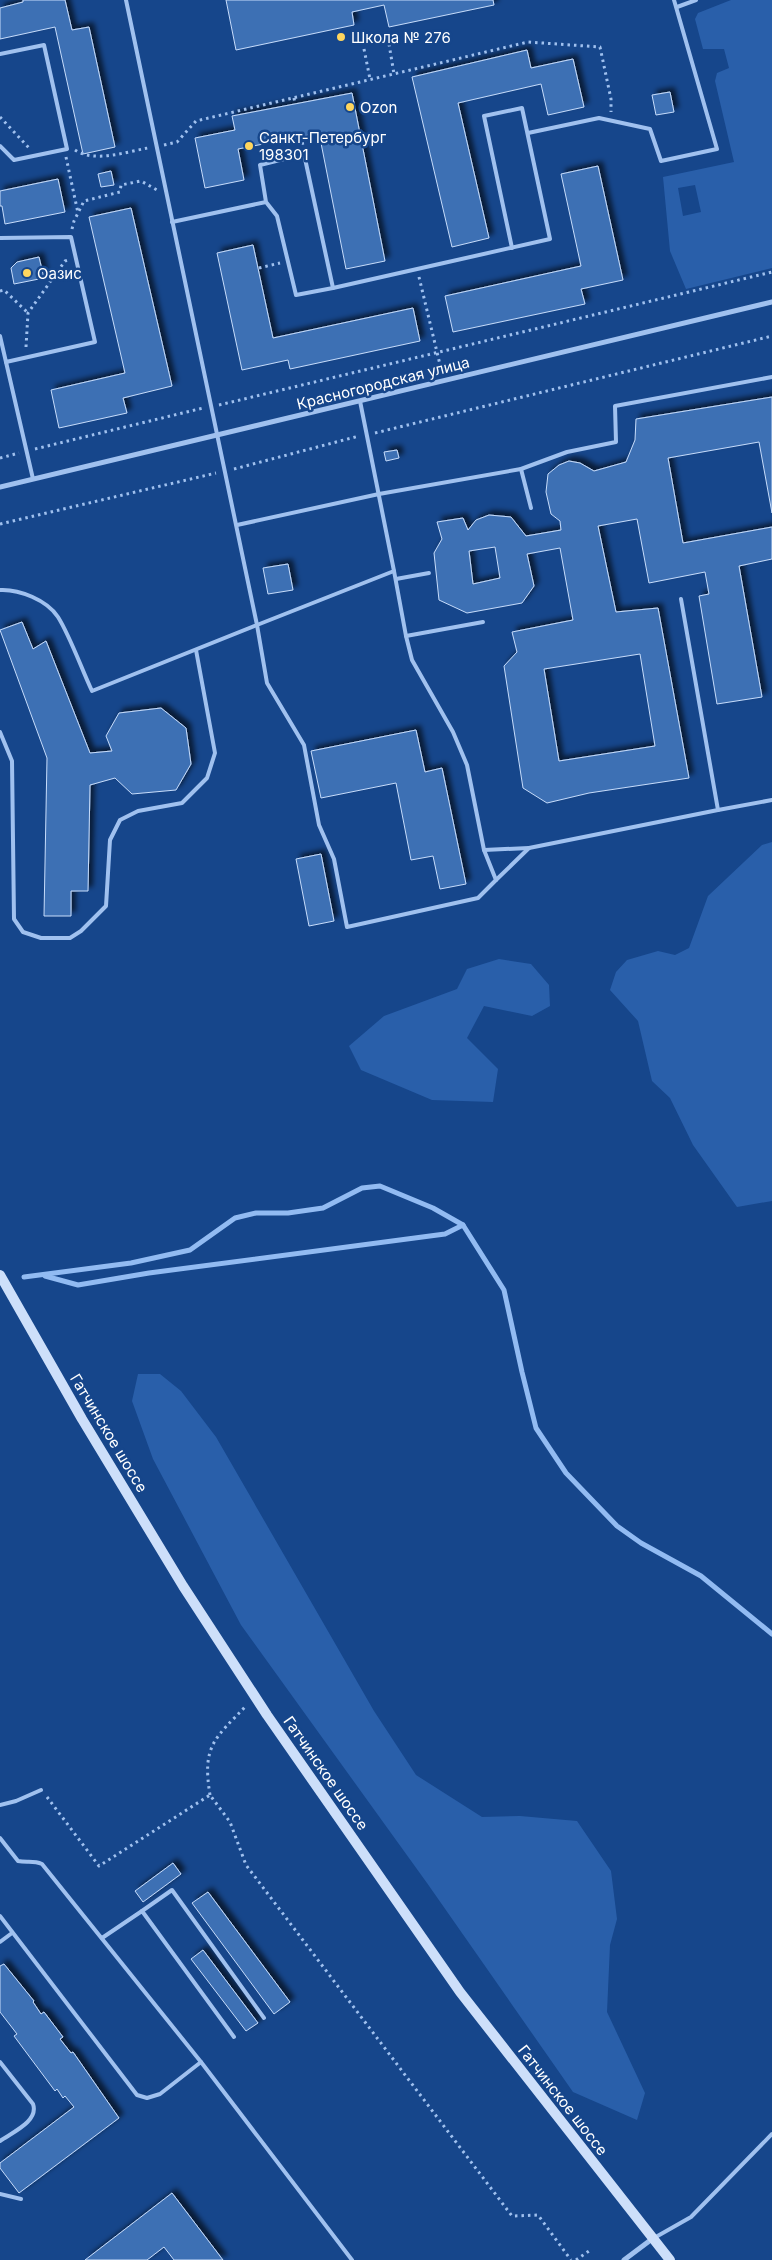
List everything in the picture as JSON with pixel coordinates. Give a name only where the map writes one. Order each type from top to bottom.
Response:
[{"type":"main road","name":"Гатчинское шоссе","points":[[0,1275],[82,1419],[182,1586],[255,1697],[460,1992],[670,2260]]},
{"type":"street","name":"Красногородская улица","points":[[0,487],[772,302]]},
{"type":"street","points":[[624,2260],[652,2239]]},
{"type":"lane","points":[[126,0],[237,525],[267,683],[304,745],[319,825],[334,859],[347,927],[478,898],[529,848]]},
{"type":"lane","points":[[528,133],[599,118],[650,129],[661,161],[717,149],[678,7],[674,0]]},
{"type":"lane","points":[[678,7],[696,0]]},
{"type":"lane","points":[[0,54],[44,45],[67,149],[14,160],[0,146]]},
{"type":"lane","points":[[333,288],[304,154],[260,165],[266,202],[276,216],[296,295],[333,288],[512,248],[550,239],[522,108],[484,116],[512,248]]},
{"type":"lane","points":[[172,222],[266,202]]},
{"type":"lane","points":[[0,238],[70,237],[95,342],[6,362]]},
{"type":"lane","points":[[0,336],[33,479]]},
{"type":"lane","points":[[237,525],[379,494],[520,469],[567,452],[616,442],[615,406],[772,377]]},
{"type":"lane","points":[[360,401],[412,660],[453,732],[467,765],[484,850],[496,880]]},
{"type":"lane","points":[[520,469],[531,508]]},
{"type":"lane","points":[[0,590],[12,589],[45,604],[57,616],[92,691],[394,571]]},
{"type":"lane","points":[[396,579],[429,573]]},
{"type":"lane","points":[[681,599],[718,810]]},
{"type":"lane","points":[[406,636],[483,622]]},
{"type":"lane","points":[[0,732],[12,760],[14,920],[24,932],[41,938],[70,938],[81,931],[106,906],[110,840],[120,820],[138,811],[182,803],[207,778],[215,753],[196,650]]},
{"type":"lane","points":[[484,850],[529,848],[772,800]]},
{"type":"lane","points":[[0,1805],[16,1801],[41,1790]]},
{"type":"lane","points":[[0,1838],[18,1861],[34,1861],[42,1864],[201,2062],[352,2260]]},
{"type":"lane","points":[[102,1938],[172,1890],[264,2018]]},
{"type":"lane","points":[[142,1910],[234,2037]]},
{"type":"lane","points":[[0,1916],[137,2095],[147,2098],[160,2094],[201,2062]]},
{"type":"lane","points":[[0,1942],[12,1933]]},
{"type":"lane","points":[[0,2062],[32,2104],[35,2111],[33,2118],[0,2141]]},
{"type":"lane","points":[[652,2239],[691,2217],[772,2134]]},
{"type":"lane","points":[[0,2194],[21,2199]]},
{"type":"path","points":[[167,144],[177,142],[196,121],[528,42],[600,47],[611,99],[611,112]]},
{"type":"path","points":[[389,44],[394,74]]},
{"type":"path","points":[[364,49],[370,80]]},
{"type":"path","points":[[294,98],[295,104]]},
{"type":"path","points":[[0,117],[35,155]]},
{"type":"path","points":[[73,149],[84,156],[102,156],[146,148]]},
{"type":"path","points":[[67,149],[66,159],[78,213]]},
{"type":"path","points":[[70,237],[74,221],[84,200],[120,192],[121,185],[141,181],[156,190],[166,191]]},
{"type":"path","points":[[6,362],[27,346],[28,313],[65,261],[76,259]]},
{"type":"path","points":[[258,268],[288,261]]},
{"type":"path","points":[[417,269],[441,371]]},
{"type":"path","points":[[437,353],[772,272]]},
{"type":"path","points":[[0,290],[4,290],[28,313]]},
{"type":"path","points":[[0,524],[225,471],[367,434],[772,336]]},
{"type":"path","points":[[255,1697],[224,1729],[210,1748],[206,1770],[210,1795],[230,1822],[246,1865],[512,2216],[538,2215],[571,2260]]},
{"type":"path","points":[[41,1790],[99,1866],[210,1795]]},
{"type":"path","points":[[576,2260],[589,2251]]},
{"type":"shaded area","points":[[731,0],[772,0],[772,268],[686,289],[670,251],[663,177],[734,162],[715,81],[717,73],[729,68],[724,49],[703,49],[695,19],[698,13]],"holes":[[[695,185],[701,212],[683,216],[678,188]]]},
{"type":"shaded area","points":[[772,842],[772,1201],[737,1207],[693,1145],[670,1098],[652,1081],[638,1021],[610,990],[616,972],[627,960],[658,951],[675,955],[689,948],[708,896],[762,845]]},
{"type":"shaded area","points":[[499,959],[531,964],[549,985],[550,1006],[532,1016],[484,1006],[467,1038],[498,1069],[493,1102],[432,1100],[361,1070],[349,1046],[384,1016],[457,989],[467,969]]},
{"type":"shaded area","points":[[138,1374],[160,1374],[181,1391],[216,1437],[374,1711],[416,1775],[482,1817],[520,1816],[577,1821],[611,1871],[617,1919],[610,1945],[607,2012],[645,2093],[637,2120],[573,2092],[427,1883],[241,1625],[153,1459],[132,1401]]},
{"type":"building","points":[[23,0],[65,0],[72,30],[89,27],[115,147],[83,154],[55,27],[0,39],[0,8],[23,2]]},
{"type":"building","points":[[226,0],[493,0],[494,5],[389,27],[384,5],[352,12],[354,25],[236,50]]},
{"type":"building","points":[[527,50],[531,68],[573,59],[584,107],[548,115],[541,84],[458,103],[489,238],[452,247],[412,77]]},
{"type":"building","points":[[670,92],[674,112],[656,115],[652,95]]},
{"type":"building","points":[[352,93],[385,261],[346,269],[319,133],[238,149],[244,180],[205,188],[195,138],[235,130],[232,116]]},
{"type":"building","points":[[598,166],[623,280],[581,289],[585,304],[453,332],[445,296],[581,266],[561,174]]},
{"type":"building","points":[[111,171],[114,185],[101,187],[98,174]]},
{"type":"building","points":[[58,179],[65,212],[5,224],[2,206],[0,206],[0,191]]},
{"type":"building","points":[[131,208],[172,386],[123,398],[127,413],[59,428],[51,390],[125,373],[89,217]]},
{"type":"building","points":[[253,245],[273,338],[413,308],[420,341],[290,369],[288,360],[242,370],[217,253]]},
{"type":"building","name":"Оазис","points":[[39,257],[44,278],[14,284],[11,268],[17,262]]},
{"type":"building","points":[[772,397],[772,513],[759,442],[668,458],[683,543],[772,527],[772,559],[739,566],[762,697],[717,704],[699,596],[709,594],[705,572],[649,583],[637,519],[598,526],[616,612],[658,608],[689,778],[589,793],[547,803],[523,788],[504,666],[517,652],[512,632],[573,620],[560,548],[527,554],[534,586],[522,603],[467,613],[439,600],[434,553],[442,539],[437,522],[463,518],[468,530],[476,520],[489,515],[511,517],[526,536],[561,530],[560,521],[551,514],[546,492],[548,474],[559,465],[569,461],[580,463],[594,471],[626,462],[635,440],[636,419]],"holes":[[[495,547],[500,578],[473,584],[469,551]],[[640,654],[655,746],[559,761],[544,669]]]},
{"type":"building","points":[[397,450],[399,458],[386,461],[384,452]]},
{"type":"building","points":[[288,564],[293,590],[268,594],[263,568]]},
{"type":"building","points":[[22,622],[33,649],[46,641],[90,753],[112,751],[106,736],[119,713],[161,708],[186,728],[191,764],[176,790],[132,794],[115,778],[90,785],[88,891],[71,891],[71,916],[44,916],[47,758],[0,630]]},
{"type":"building","points":[[416,730],[425,772],[442,768],[466,884],[440,889],[433,856],[411,860],[396,783],[321,798],[311,751]]},
{"type":"building","points":[[321,854],[334,921],[309,926],[296,859]]},
{"type":"building","points":[[173,1863],[181,1874],[143,1902],[135,1891]]},
{"type":"building","points":[[208,1892],[290,2002],[274,2014],[192,1903]]},
{"type":"building","points":[[203,1950],[258,2023],[246,2031],[191,1959]]},
{"type":"building","points":[[4,1964],[34,2001],[41,2014],[44,2012],[63,2037],[60,2039],[71,2053],[73,2052],[119,2118],[19,2193],[0,2168],[0,2163],[74,2107],[65,2096],[63,2098],[57,2089],[55,2091],[14,2036],[17,2034],[0,2012],[0,1966]]},
{"type":"building","points":[[172,2193],[223,2260],[174,2260],[164,2247],[147,2260],[85,2260]]},
{"type":"waterway","points":[[24,1277],[131,1263],[190,1250],[235,1218],[256,1213],[288,1213],[323,1208],[362,1188],[380,1186],[433,1208],[463,1225],[504,1290],[536,1428],[566,1473],[617,1526],[641,1543],[701,1576],[772,1634]]},
{"type":"waterway","points":[[45,1276],[78,1285],[149,1273],[445,1234],[463,1225]]},
{"type":"place","name":"Школа № 276","points":[[341,37]]},
{"type":"place","name":"Ozon","points":[[350,107]]},
{"type":"place","name":"Санкт-Петербург 198301","points":[[249,146]]},
{"type":"place","name":"Оазис","points":[[27,273]]}]
